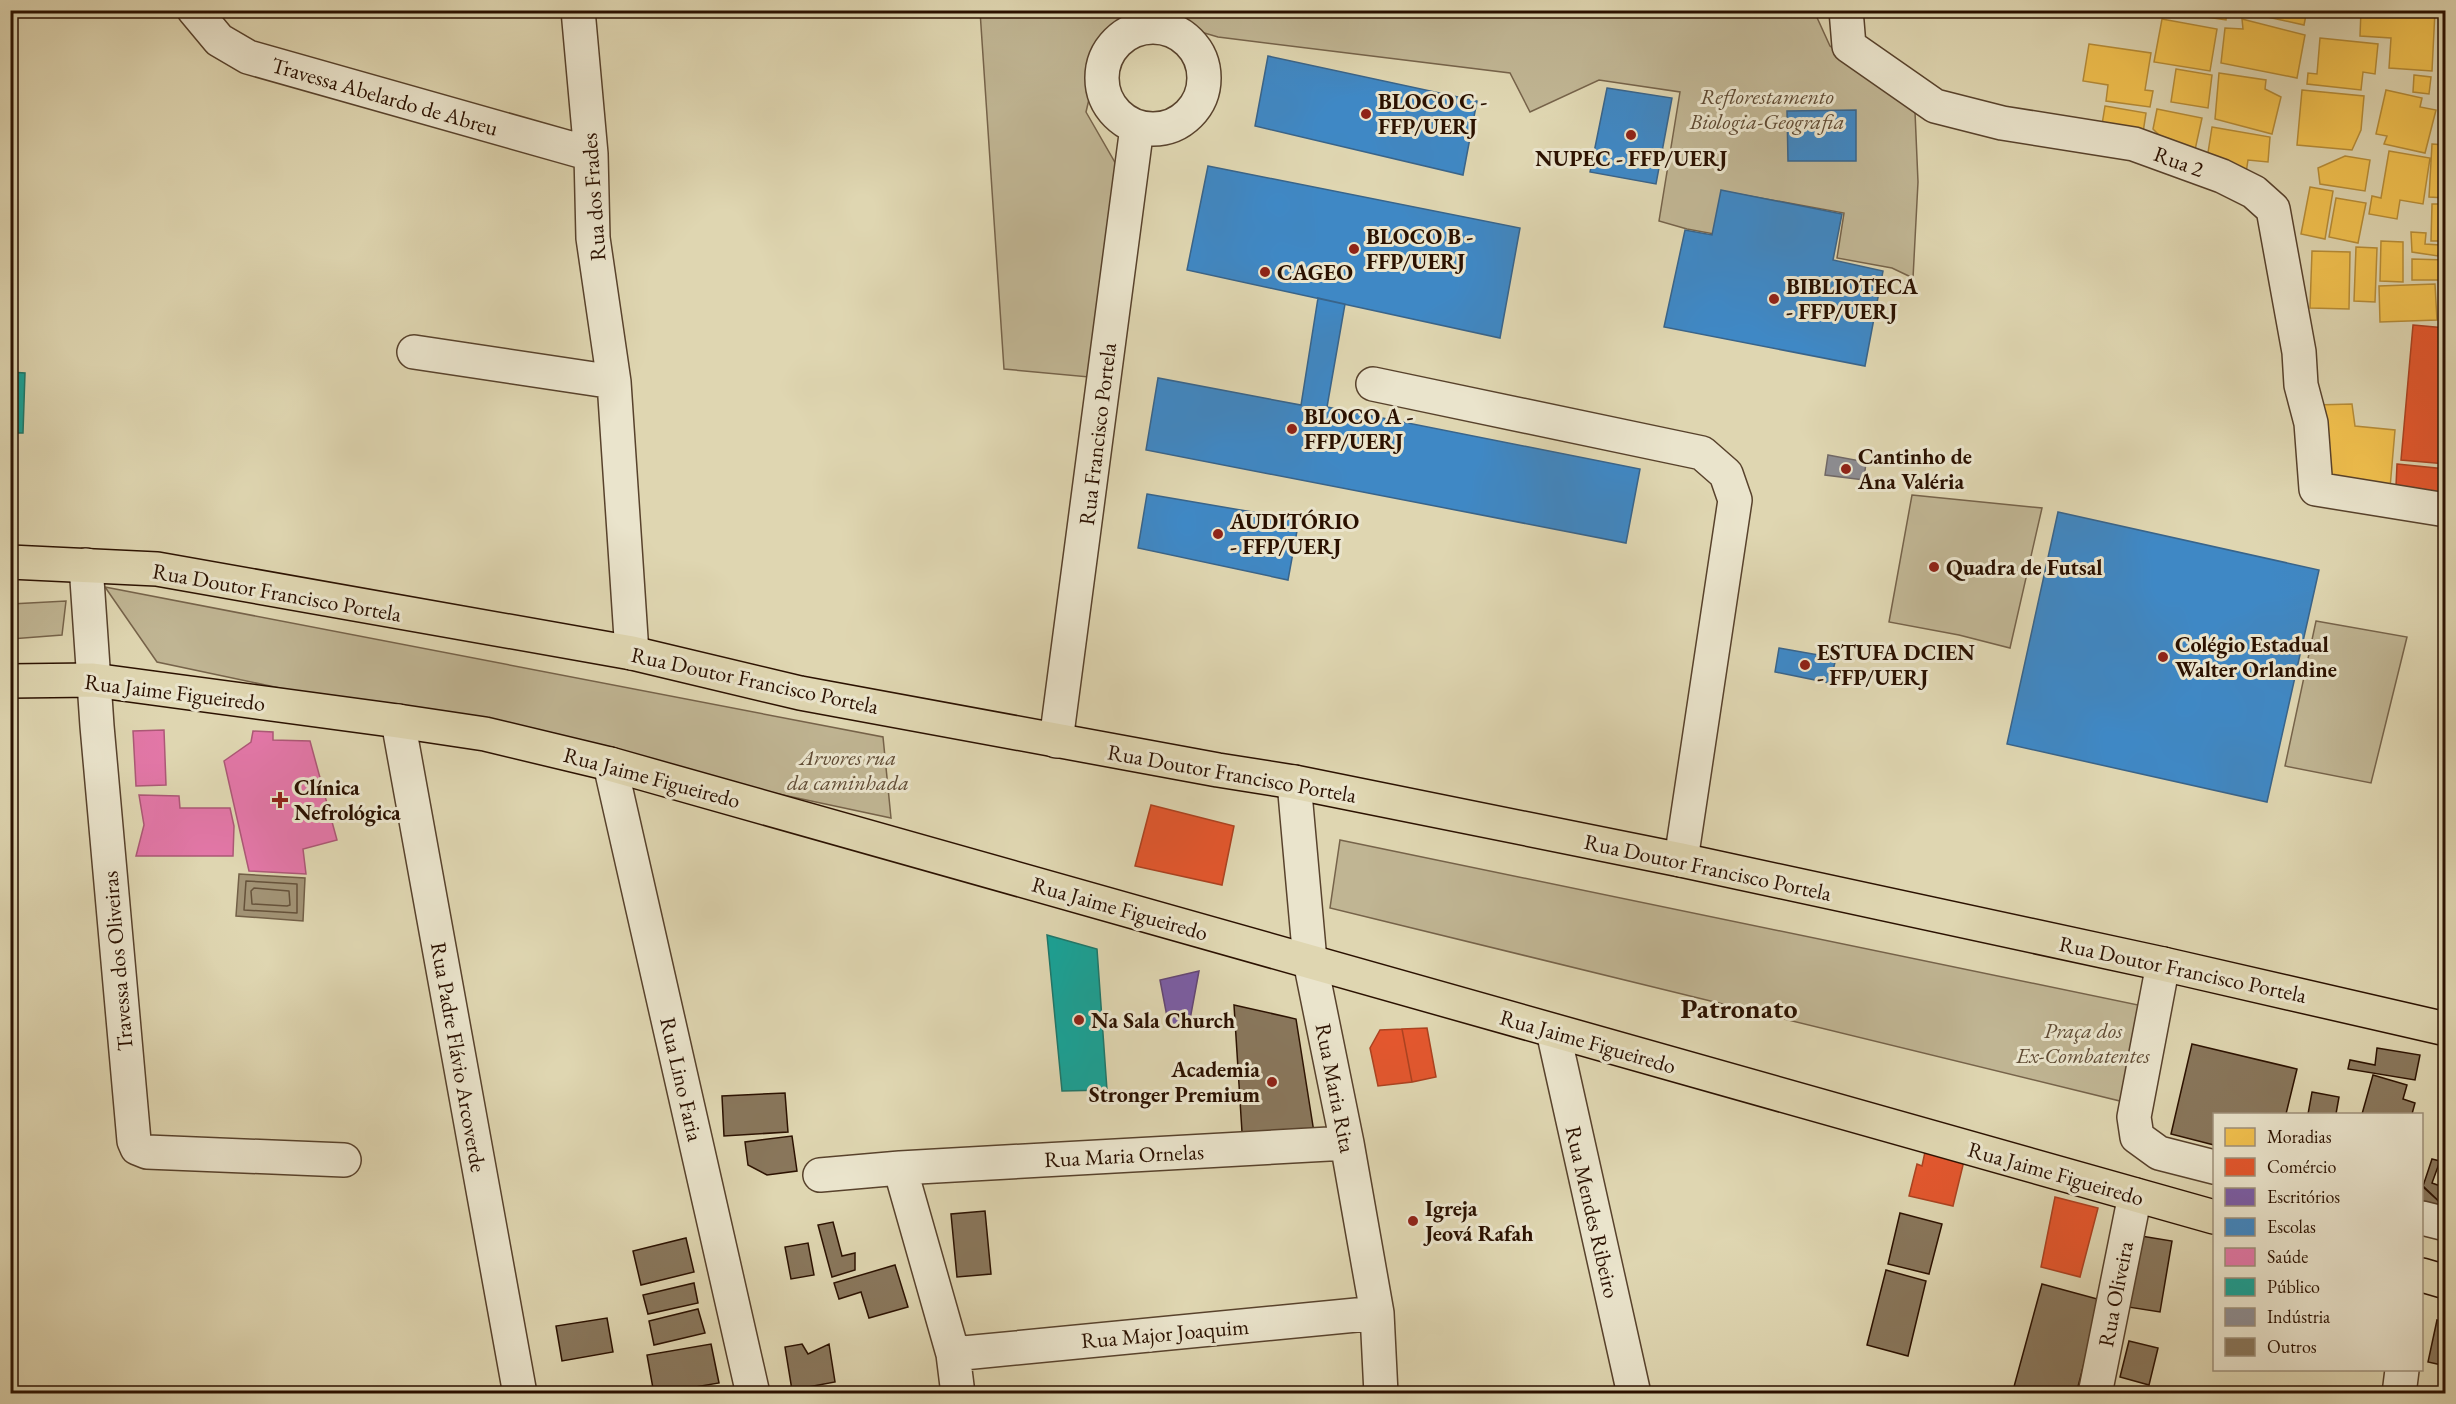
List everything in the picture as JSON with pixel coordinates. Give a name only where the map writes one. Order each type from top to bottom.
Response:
[{"type":"main road","name":"Rua Doutor Francisco Portela","points":[[10,562],[157,569],[355,606],[632,653],[800,693],[1056,741],[1294,782],[1682,860],[2163,964],[2445,1029]]},
{"type":"main road","name":"Rua Jaime Figueiredo","points":[[10,681],[93,680],[398,721],[485,734],[610,764],[2213,1217]]},
{"type":"main road","points":[[2423,1276],[2445,1282]]},
{"type":"street","name":"Travessa Abelardo de Abreu","points":[[194,10],[219,40],[248,57],[591,154]]},
{"type":"street","name":"Rua dos Frades","points":[[578,10],[591,154],[593,238],[614,382],[632,653]]},
{"type":"street","name":"Rua 2","points":[[1846,10],[1849,46],[1935,106],[2002,123],[2134,144],[2222,176],[2254,192],[2273,209],[2297,341],[2301,384],[2311,423],[2316,489],[2445,510]]},
{"type":"street","name":"Rua Francisco Portela","points":[[1056,741],[1137,127]]},
{"type":"street","points":[[414,352],[614,382]]},
{"type":"street","points":[[1373,384],[1702,453],[1726,474],[1735,500],[1682,860]]},
{"type":"street","name":"Travessa dos Oliveiras","points":[[86,565],[93,680],[134,1141],[137,1148],[147,1152],[344,1160]]},
{"type":"street","name":"Rua Padre Flávio Arcoverde","points":[[398,721],[520,1394]]},
{"type":"street","name":"Rua Lino Faria","points":[[610,764],[753,1394]]},
{"type":"street","name":"Rua Maria Rita","points":[[1294,782],[1310,961],[1347,1143],[1377,1313],[1382,1394]]},
{"type":"street","points":[[2163,964],[2134,1117],[2137,1137],[2159,1154],[2213,1167]]},
{"type":"street","name":"Rua Mendes Ribeiro","points":[[1553,1031],[1634,1394]]},
{"type":"street","name":"Rua Maria Ornelas","points":[[820,1175],[900,1168],[1347,1143]]},
{"type":"street","points":[[900,1168],[953,1354],[958,1394]]},
{"type":"street","name":"Rua Oliveira","points":[[2095,1394],[2135,1195]]},
{"type":"street","points":[[2423,1218],[2445,1224]]},
{"type":"street","name":"Rua Major Joaquim","points":[[953,1354],[1377,1313]]},
{"type":"street","points":[[2399,1394],[2402,1371]]},
{"type":"green space","name":"Reflorestamento Biologia-Geografia","points":[[980,11],[1814,11],[1830,46],[1915,112],[1918,182],[1913,278],[1892,268],[1837,258],[1844,213],[1722,191],[1714,234],[1659,221],[1680,92],[1599,80],[1530,112],[1510,73],[1218,37],[1157,19],[1105,31],[1086,112],[1117,166],[1089,377],[1004,369]]},
{"type":"green space","points":[[1912,495],[2042,508],[2010,648],[1959,635],[1889,622]]},
{"type":"green space","name":"Arvores rua da caminhada","points":[[105,587],[883,737],[891,818],[157,662]]},
{"type":"green space","points":[[66,601],[62,635],[11,639],[11,604]]},
{"type":"green space","points":[[2316,621],[2407,637],[2371,783],[2285,766]]},
{"type":"green space","name":"Praça dos Ex-Combatentes","points":[[1340,840],[2143,1006],[2120,1101],[1330,908]]},
{"type":"water","points":[[239,874],[305,878],[303,921],[236,916]]},
{"type":"building: Moradias","points":[[2159,10],[2227,10],[2226,20]]},
{"type":"building: Moradias","points":[[2235,10],[2307,10],[2304,25]]},
{"type":"building: Moradias","points":[[2361,10],[2435,11],[2432,71],[2389,68],[2391,38],[2360,36]]},
{"type":"building: Moradias","points":[[2162,19],[2217,29],[2210,71],[2154,62]]},
{"type":"building: Moradias","points":[[2242,19],[2305,35],[2297,78],[2221,63],[2225,28],[2243,29]]},
{"type":"building: Moradias","points":[[2320,38],[2378,44],[2375,74],[2363,72],[2361,90],[2307,84],[2308,73],[2317,74]]},
{"type":"building: Moradias","points":[[2089,44],[2151,53],[2145,90],[2153,91],[2150,107],[2106,101],[2108,85],[2083,81]]},
{"type":"building: Moradias","points":[[2176,69],[2212,75],[2208,108],[2171,102]]},
{"type":"building: Moradias","points":[[2439,72],[2446,72],[2446,119],[2439,119]]},
{"type":"building: Moradias","points":[[2219,73],[2266,80],[2265,89],[2281,97],[2272,134],[2215,119]]},
{"type":"building: Moradias","points":[[2414,75],[2431,77],[2429,94],[2413,92]]},
{"type":"building: Moradias","points":[[2302,90],[2364,96],[2361,130],[2352,150],[2297,145]]},
{"type":"building: Moradias","points":[[2386,90],[2422,98],[2420,107],[2436,110],[2425,153],[2384,144],[2387,136],[2376,134]]},
{"type":"building: Moradias","points":[[2105,106],[2146,113],[2142,139],[2101,131]]},
{"type":"building: Moradias","points":[[2157,109],[2202,118],[2195,150],[2169,145],[2153,129]]},
{"type":"building: Moradias","points":[[2212,127],[2270,137],[2268,162],[2248,160],[2246,173],[2207,159]]},
{"type":"building: Moradias","points":[[2432,144],[2446,145],[2446,198],[2429,197]]},
{"type":"building: Moradias","points":[[2389,151],[2430,158],[2423,204],[2400,200],[2397,219],[2369,214],[2372,196],[2381,198]]},
{"type":"building: Moradias","points":[[2345,156],[2370,160],[2365,191],[2320,184],[2318,168]]},
{"type":"building: Moradias","points":[[2310,187],[2333,191],[2325,239],[2301,234]]},
{"type":"building: Moradias","points":[[2336,198],[2366,203],[2358,243],[2329,237]]},
{"type":"building: Moradias","points":[[2432,204],[2446,204],[2446,241],[2431,241]]},
{"type":"building: Moradias","points":[[2411,232],[2426,233],[2425,244],[2440,245],[2438,256],[2412,252]]},
{"type":"building: Moradias","points":[[2381,241],[2403,242],[2403,282],[2380,281]]},
{"type":"building: Moradias","points":[[2356,247],[2377,248],[2375,302],[2354,301]]},
{"type":"building: Moradias","points":[[2312,251],[2350,252],[2349,309],[2310,308]]},
{"type":"building: Moradias","points":[[2412,259],[2446,260],[2446,280],[2412,280]]},
{"type":"building: Moradias","points":[[2435,284],[2437,320],[2380,322],[2379,286]]},
{"type":"building: Moradias","points":[[2352,404],[2355,426],[2395,430],[2390,488],[2321,477],[2315,405]]},
{"type":"building: Comércio","points":[[2413,325],[2446,328],[2446,464],[2401,460]]},
{"type":"building: Comércio","points":[[2397,464],[2446,469],[2446,495],[2396,486]]},
{"type":"building: Comércio","points":[[1151,805],[1234,826],[1222,885],[1135,866]]},
{"type":"building: Comércio","points":[[1427,1028],[1436,1077],[1412,1082],[1402,1029]]},
{"type":"building: Comércio","points":[[1402,1029],[1412,1082],[1378,1086],[1370,1048],[1380,1030]]},
{"type":"building: Comércio","points":[[1925,1152],[1964,1161],[1953,1206],[1909,1196],[1917,1164],[1922,1166]]},
{"type":"building: Comércio","points":[[2055,1197],[2098,1208],[2080,1277],[2041,1267]]},
{"type":"building: Escritórios","points":[[1199,971],[1189,1025],[1169,1027],[1160,980]]},
{"type":"building: Escolas","name":"BLOCO C - FFP/UERJ","points":[[1268,56],[1477,101],[1463,175],[1255,126]]},
{"type":"building: Escolas","name":"NUPEC - FFP/UERJ","points":[[1607,88],[1672,98],[1656,184],[1590,172]]},
{"type":"building: Escolas","points":[[1856,110],[1856,161],[1788,161],[1787,111]]},
{"type":"building: Escolas","name":"BLOCO B - FFP/UERJ","points":[[1208,166],[1520,228],[1500,338],[1187,270]]},
{"type":"building: Escolas","name":"BIBLIOTECA - FFP/UERJ","points":[[1721,190],[1842,214],[1833,260],[1883,271],[1865,366],[1664,327],[1685,230],[1712,235]]},
{"type":"building: Escolas","name":"BLOCO A - FFP/UERJ","points":[[1318,298],[1345,304],[1327,407],[1640,469],[1626,543],[1146,450],[1158,378],[1301,405]]},
{"type":"building: Escolas","name":"AUDITÓRIO - FFP/UERJ","points":[[1147,494],[1299,520],[1288,580],[1138,548]]},
{"type":"building: Escolas","name":"Colégio Estadual Walter Orlandine","points":[[2058,512],[2319,570],[2267,802],[2007,744]]},
{"type":"building: Escolas","name":"ESTUFA DCIEN - FFP/UERJ","points":[[1779,648],[1836,658],[1830,683],[1775,672]]},
{"type":"building: Saúde","points":[[164,730],[166,785],[136,786],[133,731]]},
{"type":"building: Saúde","name":"Clínica Nefrológica","points":[[253,731],[273,732],[273,740],[310,741],[337,840],[303,849],[306,874],[249,871],[224,761],[251,742]]},
{"type":"building: Saúde","name":"Clínica Nefrológica","points":[[139,795],[179,796],[180,808],[230,808],[234,826],[233,856],[136,856],[144,825]]},
{"type":"building: Público","points":[[10,372],[25,373],[23,433],[10,433]]},
{"type":"building: Público","name":"Na Sala Church","points":[[1047,935],[1097,949],[1107,1090],[1062,1091]]},
{"type":"building: Indústria","name":"Cantinho de Ana Valéria","points":[[1828,455],[1866,462],[1864,480],[1825,475]]},
{"type":"building: Outros","name":"Academia Stronger Premium","points":[[1234,1005],[1296,1019],[1316,1145],[1243,1148]]},
{"type":"building: Outros","points":[[2192,1044],[2297,1069],[2286,1113],[2213,1113],[2213,1145],[2171,1134]]},
{"type":"building: Outros","points":[[2377,1048],[2420,1055],[2415,1080],[2348,1069],[2350,1060],[2375,1065]]},
{"type":"building: Outros","points":[[2373,1075],[2407,1085],[2403,1099],[2415,1103],[2412,1113],[2362,1113]]},
{"type":"building: Outros","points":[[2312,1092],[2339,1097],[2336,1113],[2308,1113]]},
{"type":"building: Outros","points":[[785,1093],[788,1132],[724,1136],[722,1096]]},
{"type":"building: Outros","points":[[792,1136],[797,1171],[767,1175],[748,1165],[745,1142]]},
{"type":"building: Outros","points":[[2432,1159],[2440,1161],[2432,1183],[2446,1188],[2446,1208],[2423,1186]]},
{"type":"building: Outros","points":[[2423,1187],[2446,1208],[2423,1209]]},
{"type":"building: Outros","points":[[985,1211],[991,1274],[957,1277],[951,1214]]},
{"type":"building: Outros","points":[[1900,1213],[1942,1224],[1929,1274],[1888,1264]]},
{"type":"building: Outros","points":[[833,1222],[842,1256],[855,1253],[855,1270],[832,1277],[818,1225]]},
{"type":"building: Outros","points":[[2141,1236],[2172,1241],[2160,1312],[2128,1307]]},
{"type":"building: Outros","points":[[686,1238],[694,1272],[641,1285],[633,1251]]},
{"type":"building: Outros","points":[[808,1243],[814,1275],[791,1279],[785,1247]]},
{"type":"building: Outros","points":[[895,1265],[908,1307],[869,1318],[861,1292],[839,1299],[834,1283]]},
{"type":"building: Outros","points":[[1886,1270],[1926,1281],[1908,1356],[1867,1345]]},
{"type":"building: Outros","points":[[694,1283],[698,1303],[648,1314],[643,1295]]},
{"type":"building: Outros","points":[[2042,1284],[2101,1300],[2076,1394],[2012,1394]]},
{"type":"building: Outros","points":[[698,1309],[705,1333],[654,1345],[649,1321]]},
{"type":"building: Outros","points":[[607,1318],[613,1352],[562,1361],[556,1326]]},
{"type":"building: Outros","points":[[2437,1320],[2446,1322],[2446,1366],[2428,1362]]},
{"type":"building: Outros","points":[[2129,1341],[2158,1348],[2149,1385],[2120,1377]]},
{"type":"building: Outros","points":[[711,1344],[719,1383],[654,1394],[647,1355]]},
{"type":"building: Outros","points":[[802,1344],[808,1354],[829,1344],[835,1382],[792,1390],[785,1347]]},
{"type":"place","name":"BLOCO C - FFP/UERJ","points":[[1366,114]]},
{"type":"place","name":"NUPEC - FFP/UERJ","points":[[1631,135]]},
{"type":"place","name":"BLOCO B - FFP/UERJ","points":[[1354,249]]},
{"type":"place","name":"CAGEO","points":[[1265,272]]},
{"type":"place","name":"BIBLIOTECA - FFP/UERJ","points":[[1774,299]]},
{"type":"place","name":"BLOCO A - FFP/UERJ","points":[[1292,429]]},
{"type":"place","name":"Cantinho de Ana Valéria","points":[[1846,469]]},
{"type":"place","name":"AUDITÓRIO - FFP/UERJ","points":[[1218,534]]},
{"type":"place","name":"Quadra de Futsal","points":[[1934,567]]},
{"type":"place","name":"Colégio Estadual Walter Orlandine","points":[[2163,657]]},
{"type":"place","name":"ESTUFA DCIEN - FFP/UERJ","points":[[1805,665]]},
{"type":"place","name":"Clínica Nefrológica","points":[[280,800]]},
{"type":"place","name":"Na Sala Church","points":[[1079,1020]]},
{"type":"place","name":"Academia Stronger Premium","points":[[1272,1082]]},
{"type":"place","name":"Igreja Jeová Rafah","points":[[1413,1221]]},
{"type":"district","name":"Patronato","points":[[1739,1008]]}]
